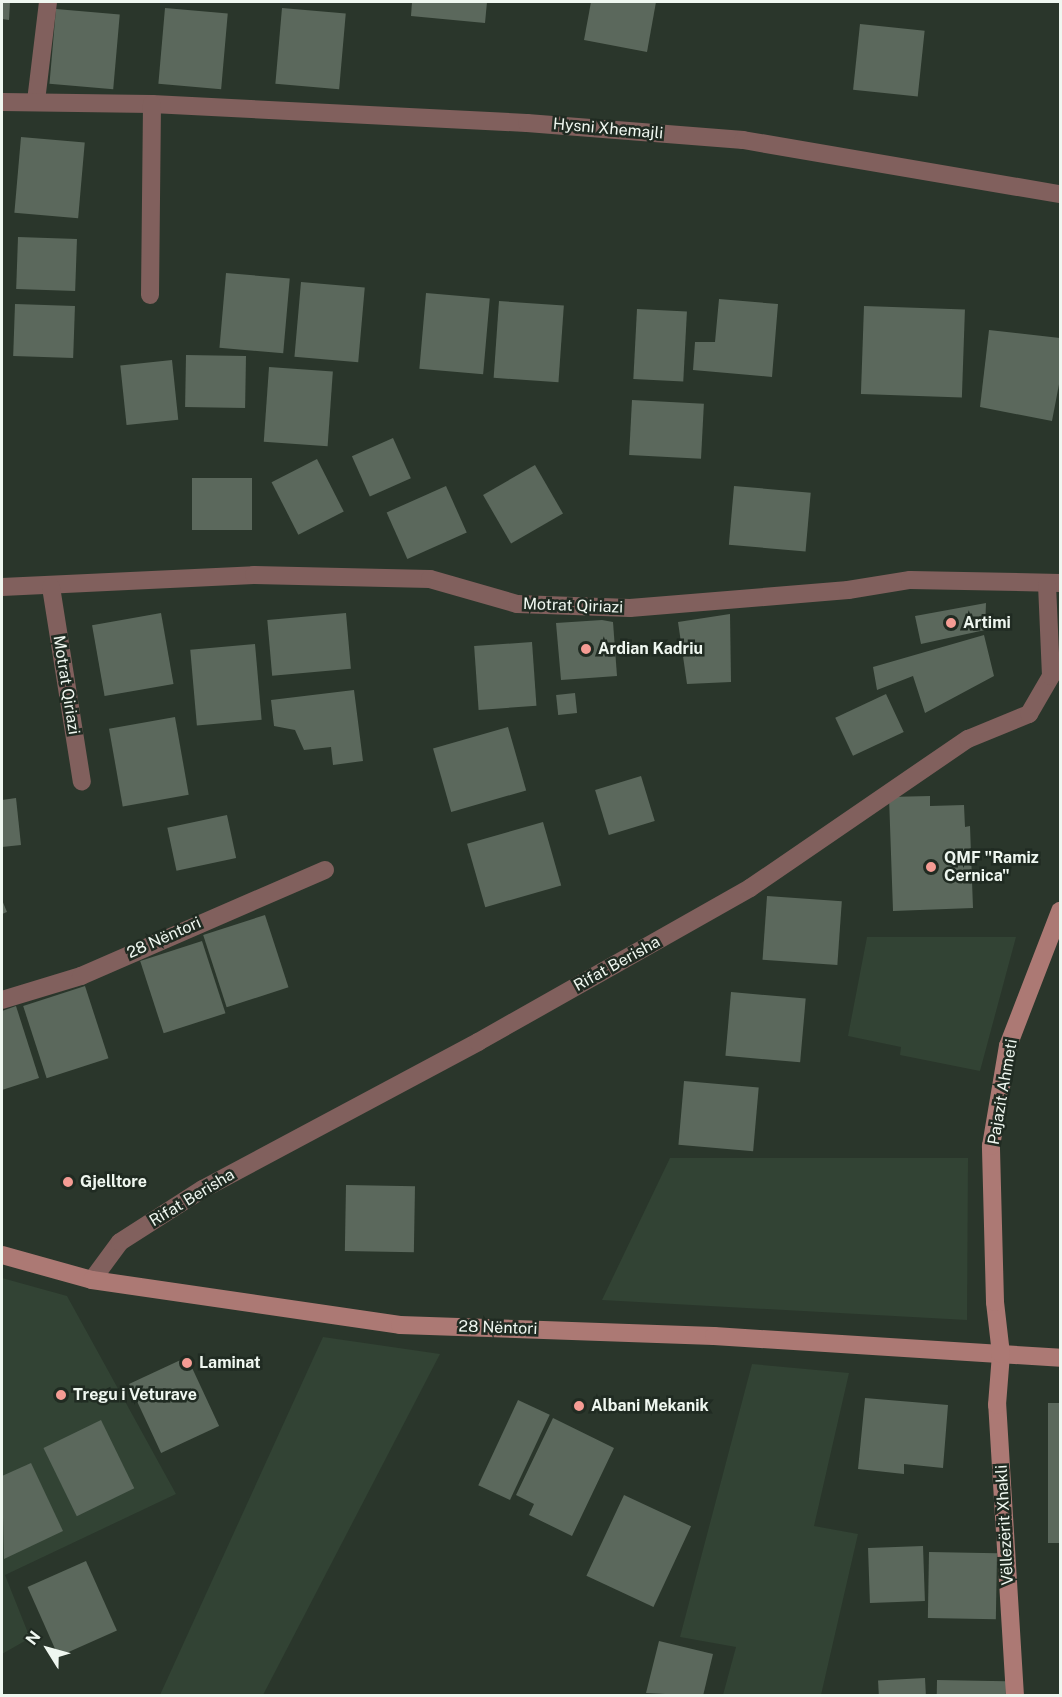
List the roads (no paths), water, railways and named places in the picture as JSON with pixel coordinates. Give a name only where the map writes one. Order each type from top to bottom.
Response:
[{"type":"street","points":[[36,101],[48,2]]},
{"type":"street","name":"Hysni Xhemajli","points":[[2,102],[152,104],[527,123],[743,140],[1060,194]]},
{"type":"street","points":[[150,295],[152,104]]},
{"type":"street","name":"Motrat Qiriazi","points":[[2,587],[51,587],[254,575],[430,579],[517,604],[630,608],[848,590],[910,580],[1054,584]]},
{"type":"street","name":"Rifat Berisha","points":[[92,1280],[120,1242],[203,1189],[478,1042],[750,888],[968,739],[1029,714],[1051,676],[1054,584]]},
{"type":"street","name":"Motrat Qiriazi","points":[[51,587],[81,782]]},
{"type":"street","name":"28 Nëntori","points":[[2,1000],[81,976],[325,870]]},
{"type":"street","name":"Pajazit Ahmeti","points":[[1001,1353],[995,1302],[992,1146],[1008,1046],[1060,911]]},
{"type":"street","name":"28 Nëntori","points":[[2,1255],[92,1280],[400,1325],[714,1336],[1060,1358]]},
{"type":"street","name":"Vëllezërit Xhakli","points":[[1001,1353],[997,1405],[1015,1695]]},
{"type":"place","name":"Artimi","points":[[951,623]]},
{"type":"place","name":"Ardian Kadriu","points":[[586,649]]},
{"type":"place","name":"QMF \"Ramiz Cernica\"","points":[[931,867]]},
{"type":"place","name":"Gjelltore","points":[[68,1182]]},
{"type":"place","name":"Laminat","points":[[187,1363]]},
{"type":"place","name":"Tregu i Veturave","points":[[61,1395]]},
{"type":"place","name":"Albani Mekanik","points":[[579,1406]]}]
